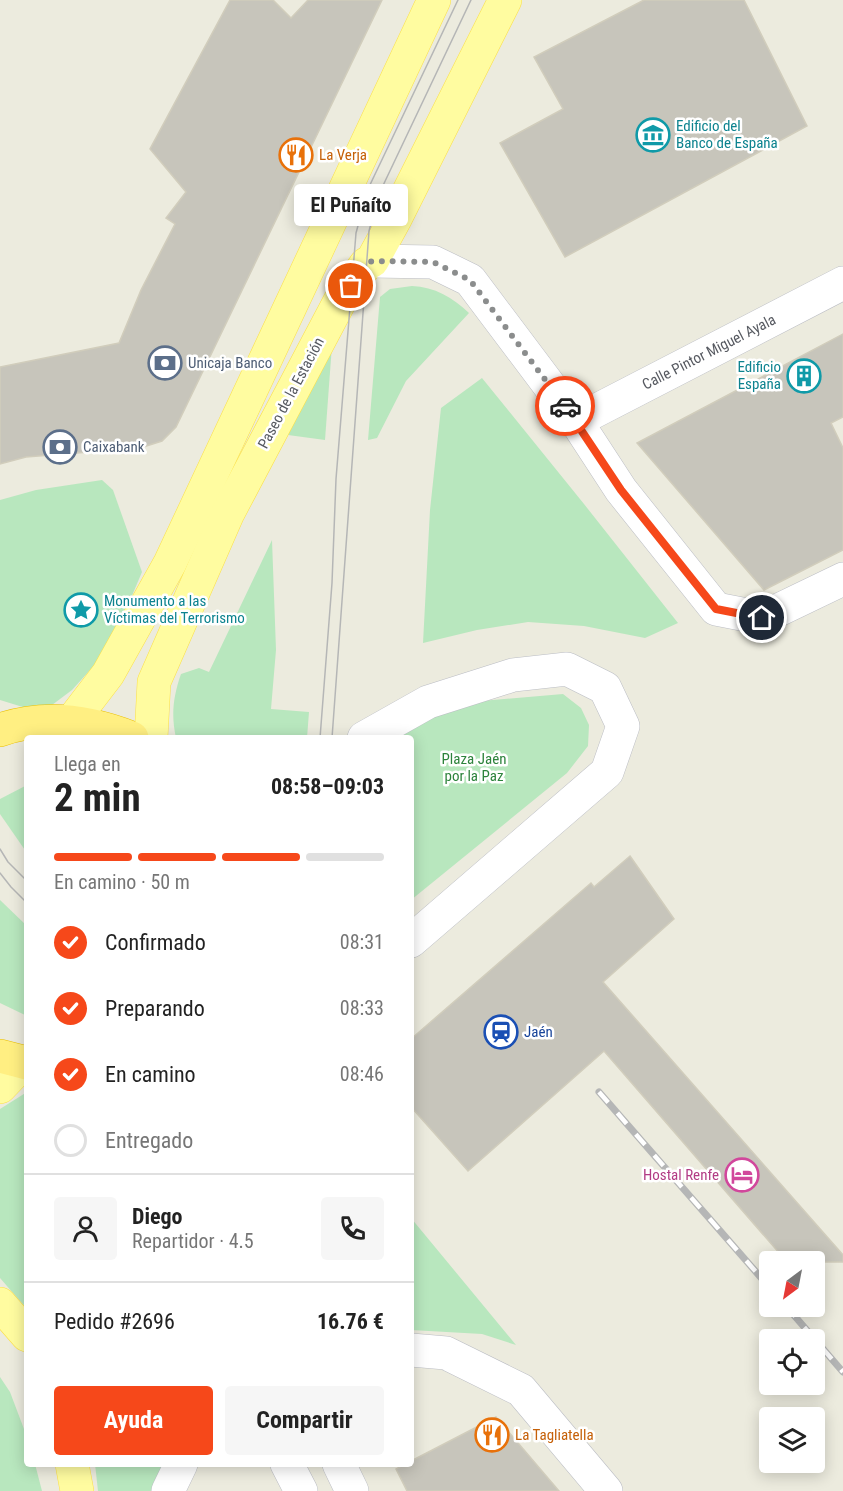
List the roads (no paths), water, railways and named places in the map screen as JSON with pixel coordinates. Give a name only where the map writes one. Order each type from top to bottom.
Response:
[{"type":"highway","points":[[4,726],[51,720],[72,721],[93,724],[124,735]]},
{"type":"main road","points":[[72,721],[108,674],[170,563],[434,0]]},
{"type":"main road","name":"Paseo de la Estación","points":[[151,735],[154,682],[232,504],[341,299],[366,264],[372,261],[395,219],[505,0]]},
{"type":"main road","points":[[0,1087],[17,1060]]},
{"type":"main road","points":[[0,1304],[24,1332]]},
{"type":"main road","points":[[73,1467],[77,1491]]},
{"type":"street","points":[[372,261],[433,262],[470,280],[576,421],[621,490],[716,609],[762,618],[843,579]]},
{"type":"street","name":"Calle Pintor Miguel Ayala","points":[[576,421],[843,283]]},
{"type":"street","points":[[369,735],[428,702],[513,675],[567,669],[605,688],[623,726],[607,772],[414,938]]},
{"type":"street","points":[[414,1350],[446,1353],[521,1390],[606,1491]]},
{"type":"street","points":[[168,1491],[180,1467]]},
{"type":"street","points":[[289,1467],[301,1491]]},
{"type":"street","points":[[340,1467],[352,1491]]},
{"type":"tram line","points":[[320,735],[332,583],[336,479],[356,233],[368,189],[458,0]]},
{"type":"tram line","points":[[332,735],[369,231],[379,194],[471,0]]},
{"type":"tram line","points":[[0,849],[8,862],[24,878]]},
{"type":"tram line","points":[[0,873],[24,900]]},
{"type":"railway","points":[[599,1092],[759,1275]]},
{"type":"railway","points":[[796,1317],[843,1372]]},
{"type":"place","name":"Edificio del Banco de España","points":[[653,135]]},
{"type":"place","name":"La Verja","points":[[296,155]]},
{"type":"place","name":"El Puñaíto","points":[[351,286]]},
{"type":"place","name":"Unicaja Banco","points":[[165,363]]},
{"type":"place","name":"Edificio España","points":[[804,376]]},
{"type":"place","name":"Caixabank","points":[[60,447]]},
{"type":"place","name":"Monumento a las Víctimas del Terrorismo","points":[[81,610]]},
{"type":"place","name":"Jaén","points":[[501,1032]]},
{"type":"place","name":"Hostal Renfe","points":[[742,1175]]},
{"type":"place","name":"La Tagliatella","points":[[492,1435]]},
{"type":"park label","name":"Plaza Jaén por la Paz","points":[[474,768]]}]
